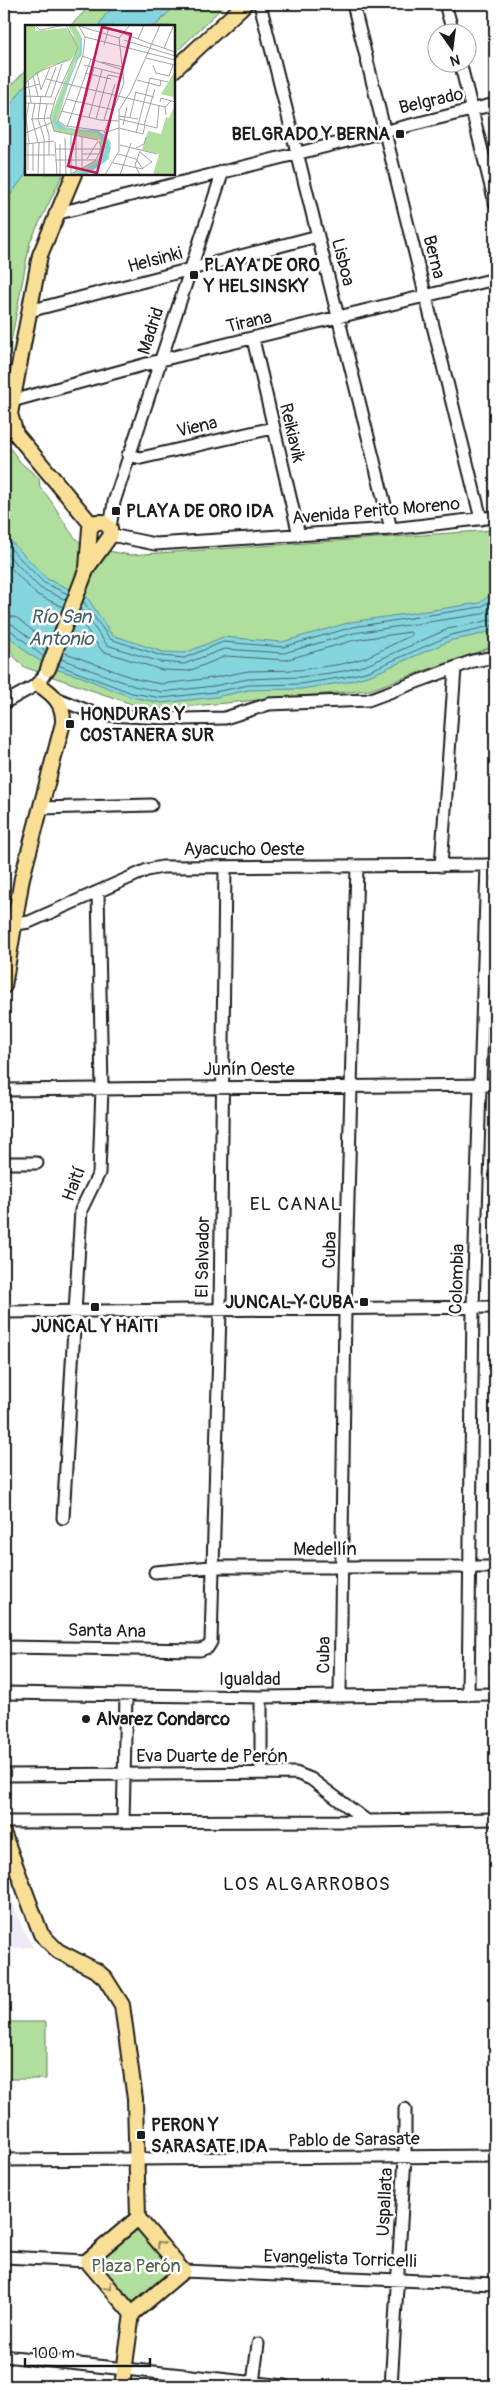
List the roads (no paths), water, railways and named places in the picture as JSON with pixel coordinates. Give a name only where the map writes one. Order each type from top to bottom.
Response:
[{"type":"main road","points":[[175,69],[245,4]]},
{"type":"main road","points":[[74,175],[40,255],[10,419],[16,434],[93,528],[97,544],[109,535],[103,522],[93,528]]},
{"type":"main road","name":"Madrid","points":[[48,669],[85,572],[93,528]]},
{"type":"main road","name":"Madrid","points":[[85,572],[109,535]]},
{"type":"main road","points":[[4,986],[9,926],[63,723],[58,699],[38,684]]},
{"type":"main road","points":[[4,1835],[41,1934],[58,1951],[101,1974],[112,1985],[122,2006],[135,2098],[138,2218],[183,2271],[132,2314],[122,2386]]},
{"type":"main road","points":[[132,2314],[87,2261],[138,2218]]},
{"type":"street","name":"Lisboa","points":[[260,4],[391,528]]},
{"type":"street","name":"Berna","points":[[353,4],[481,519]]},
{"type":"street","points":[[445,4],[450,22]]},
{"type":"street","points":[[462,72],[495,202]]},
{"type":"street","name":"Belgrado","points":[[56,214],[296,152],[495,104]]},
{"type":"street","name":"Madrid","points":[[109,535],[114,502],[128,455],[223,171]]},
{"type":"street","name":"Helsinki","points":[[29,310],[318,236]]},
{"type":"street","name":"Tirana","points":[[12,401],[161,360],[495,279]]},
{"type":"street","name":"Reikiavik","points":[[253,339],[298,535]]},
{"type":"street","name":"Viena","points":[[128,455],[141,458],[273,428]]},
{"type":"street","name":"Madrid","points":[[93,528],[114,502]]},
{"type":"street","name":"Avenida Perito Moreno","points":[[109,535],[122,536],[149,544],[391,528],[495,517]]},
{"type":"street","points":[[58,699],[91,712],[107,715],[185,719],[225,718],[269,704],[368,700],[455,668],[495,656]]},
{"type":"street","points":[[441,866],[455,668]]},
{"type":"street","name":"Madrid","points":[[4,704],[38,684],[48,669]]},
{"type":"street","points":[[40,808],[151,805]]},
{"type":"street","name":"Ayacucho Oeste","points":[[9,926],[29,922],[147,870],[162,867],[491,865]]},
{"type":"street","name":"Colombia","points":[[468,1694],[468,1566],[473,1308],[491,865]]},
{"type":"street","name":"Cuba","points":[[340,1695],[345,1310],[358,866]]},
{"type":"street","name":"El Salvador","points":[[208,1647],[212,1637],[212,1567],[220,1311],[226,867]]},
{"type":"street","name":"Haití","points":[[63,1518],[81,1210],[100,1173],[102,1088],[98,892]]},
{"type":"street","name":"Junín Oeste","points":[[4,1090],[495,1085]]},
{"type":"street","points":[[4,1163],[37,1163]]},
{"type":"street","points":[[4,1312],[495,1308]]},
{"type":"street","name":"Medellín","points":[[155,1572],[212,1567],[495,1567]]},
{"type":"street","name":"Santa Ana","points":[[4,1647],[200,1650],[208,1647]]},
{"type":"street","name":"Igualdad","points":[[4,1693],[261,1697],[495,1694]]},
{"type":"street","points":[[123,1821],[126,1695]]},
{"type":"street","points":[[261,1697],[262,1772]]},
{"type":"street","name":"Eva Duarte de Perón","points":[[4,1775],[296,1772],[305,1776],[367,1821]]},
{"type":"street","points":[[4,1822],[495,1819]]},
{"type":"street","name":"Uspallata","points":[[391,2386],[405,2157],[405,2109]]},
{"type":"street","name":"Pablo de Sarasate","points":[[4,2160],[495,2156]]},
{"type":"street","points":[[4,2257],[87,2261]]},
{"type":"street","name":"Evangelista Torricelli","points":[[183,2271],[495,2284]]},
{"type":"street","points":[[253,2383],[258,2344]]},
{"type":"street","points":[[4,2356],[284,2386]]},
{"type":"water","points":[[118,4],[177,4],[156,25],[99,25],[106,14]]},
{"type":"water","points":[[25,85],[25,175],[8,198],[4,209],[4,114]]},
{"type":"water","name":"Río San Antonio","points":[[4,534],[47,579],[87,597],[112,635],[163,652],[185,653],[223,637],[282,642],[351,622],[480,603],[495,591],[495,630],[452,640],[371,675],[346,682],[301,689],[249,690],[216,697],[162,703],[130,697],[82,677],[52,668],[29,654],[4,632]]},
{"type":"place","name":"BELGRADO Y BERNA","points":[[400,134]]},
{"type":"place","name":"PLAYA DE ORO Y HELSINSKY","points":[[194,275]]},
{"type":"place","name":"PLAYA DE ORO IDA","points":[[116,511]]},
{"type":"place","name":"HONDURAS Y COSTANERA SUR","points":[[70,724]]},
{"type":"place","name":"JUNCAL Y CUBA","points":[[364,1302]]},
{"type":"place","name":"JUNCAL Y HAITI","points":[[95,1307]]},
{"type":"place","name":"Alvarez Condarco","points":[[86,1719]]},
{"type":"place","name":"PERON Y SARASATE IDA","points":[[141,2135]]},
{"type":"district","name":"EL CANAL","points":[[296,1204]]},
{"type":"district","name":"LOS ALGARROBOS","points":[[307,1884]]},
{"type":"park label","name":"Plaza Perón","points":[[136,2266]]}]
